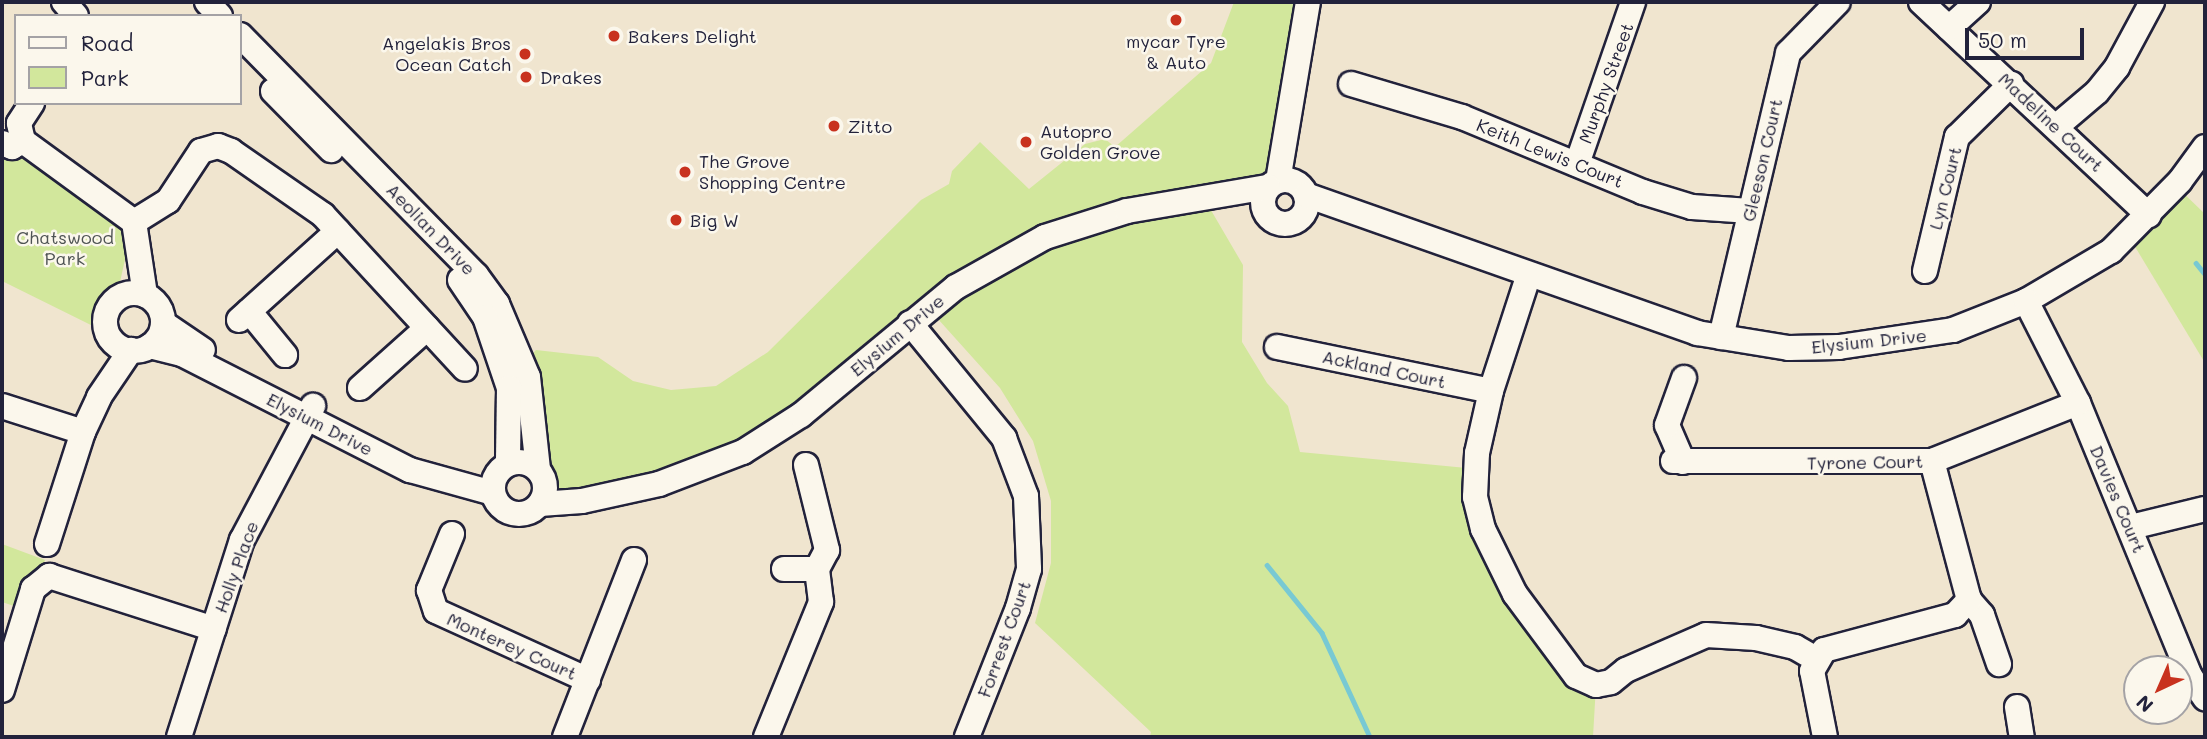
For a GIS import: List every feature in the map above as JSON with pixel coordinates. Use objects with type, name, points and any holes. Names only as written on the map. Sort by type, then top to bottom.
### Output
[{"type":"street","points":[[1286,194],[1291,122],[1308,2]]},
{"type":"street","name":"Murphy Street","points":[[1577,164],[1633,2]]},
{"type":"street","name":"Gleeson Court","points":[[1721,337],[1788,52],[1838,2]]},
{"type":"street","name":"Madeline Court","points":[[1921,2],[2057,126],[2149,215]]},
{"type":"street","points":[[1949,27],[1978,2]]},
{"type":"street","points":[[2057,126],[2096,92],[2117,66],[2152,2]]},
{"type":"street","name":"Aeolian Drive","points":[[242,37],[476,275],[498,304],[528,377],[541,485]]},
{"type":"street","name":"Aeolian Drive","points":[[242,58],[435,253],[474,300],[496,341],[509,388],[499,478]]},
{"type":"street","name":"Keith Lewis Court","points":[[1351,84],[1462,117],[1692,207],[1750,211]]},
{"type":"street","name":"Lyn Court","points":[[1925,271],[1957,137],[2011,84]]},
{"type":"street","points":[[12,132],[135,228]]},
{"type":"street","points":[[135,228],[168,201],[201,151],[218,146],[323,215],[465,369]]},
{"type":"street","name":"Elysium Drive","points":[[132,346],[182,354],[445,470],[499,478],[518,461],[541,485],[602,495],[679,479],[751,447],[801,415],[911,323],[975,274],[1045,237],[1127,211],[1204,199],[1286,194],[1361,215],[1528,277],[1721,337],[1788,348],[1893,342],[1953,330],[2026,301],[2111,251],[2149,215],[2205,147]]},
{"type":"street","points":[[134,295],[135,228]]},
{"type":"street","points":[[285,355],[244,315],[338,231]]},
{"type":"street","points":[[1528,277],[1491,391],[1477,453],[1475,497],[1482,529],[1515,594],[1576,676],[1597,685],[1611,682],[1626,670],[1706,635],[1756,638],[1795,647],[1816,659]]},
{"type":"street","points":[[47,544],[83,432],[99,397],[132,346],[163,323],[157,304],[134,295],[113,302],[105,317],[132,346]]},
{"type":"street","name":"Davies Court","points":[[2026,301],[2078,403],[2190,676],[2205,698]]},
{"type":"street","name":"Elysium Drive","points":[[163,323],[199,348],[310,411]]},
{"type":"street","name":"Forrest Court","points":[[911,323],[1004,438],[1026,496],[1029,569],[1018,608],[967,737]]},
{"type":"street","points":[[360,388],[427,328]]},
{"type":"street","name":"Ackland Court","points":[[1277,346],[1491,391]]},
{"type":"street","name":"Tyrone Court","points":[[1684,378],[1667,425],[1678,461],[1931,461],[2078,403]]},
{"type":"street","points":[[2,406],[83,432]]},
{"type":"street","name":"Holly Place","points":[[179,737],[242,540],[310,411]]},
{"type":"street","points":[[1931,461],[1969,600],[1982,615],[1999,664]]},
{"type":"street","points":[[806,465],[827,550],[817,569]]},
{"type":"street","points":[[499,478],[510,513],[531,512],[541,485]]},
{"type":"street","points":[[2131,527],[2205,509]]},
{"type":"street","name":"Monterey Court","points":[[452,534],[429,590],[436,611],[588,680]]},
{"type":"street","points":[[565,737],[634,560]]},
{"type":"street","points":[[784,569],[817,569]]},
{"type":"street","points":[[765,737],[819,611],[821,576],[817,569]]},
{"type":"street","points":[[2,690],[33,589],[49,576],[214,629]]},
{"type":"street","points":[[1825,737],[1812,671],[1816,659],[1824,650],[1955,615],[1969,600]]},
{"type":"street","points":[[2018,707],[2022,737]]},
{"type":"green space","points":[[1234,2],[1308,2],[1278,181],[1205,200],[1243,265],[1242,342],[1267,383],[1288,406],[1300,452],[1477,469],[1482,529],[1596,685],[1593,737],[1150,737],[1151,732],[1035,623],[1051,563],[1051,501],[1033,441],[1000,388],[929,309],[751,447],[602,495],[546,488],[538,469],[523,363],[536,350],[598,357],[633,381],[671,390],[716,386],[768,352],[921,200],[949,184],[952,171],[980,142],[1029,189],[1085,144],[1105,139],[1115,147],[1211,63]]},
{"type":"green space","name":"Chatswood Park","points":[[22,154],[112,210],[130,237],[118,291],[103,306],[103,331],[2,281],[2,160]]},
{"type":"green space","points":[[2176,186],[2205,214],[2205,363],[2128,235]]},
{"type":"green space","points":[[2,544],[45,560],[26,610],[2,602]]},
{"type":"waterway","points":[[2196,263],[2205,274]]},
{"type":"waterway","points":[[1267,565],[1322,633],[1370,737]]},
{"type":"place","name":"mycar Tyre & Auto","points":[[1176,20]]},
{"type":"place","name":"Bakers Delight","points":[[614,36]]},
{"type":"place","name":"Angelakis Bros Ocean Catch","points":[[525,54]]},
{"type":"place","name":"Drakes","points":[[526,77]]},
{"type":"place","name":"Zitto","points":[[834,126]]},
{"type":"place","name":"Autopro Golden Grove","points":[[1026,142]]},
{"type":"place","name":"The Grove Shopping Centre","points":[[685,172]]},
{"type":"place","name":"Big W","points":[[676,220]]}]
